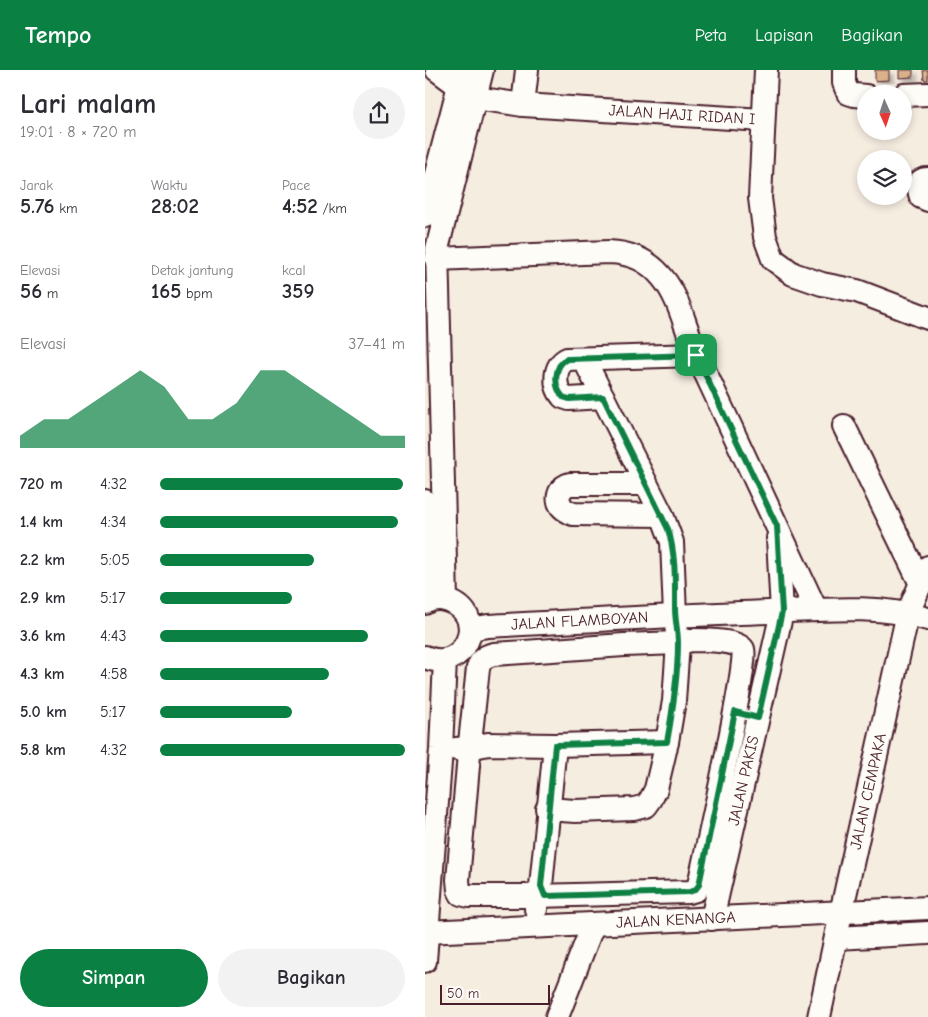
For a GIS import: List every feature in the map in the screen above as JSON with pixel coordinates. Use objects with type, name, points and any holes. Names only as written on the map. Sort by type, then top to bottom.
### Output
[{"type":"street","points":[[437,70],[466,85]]},
{"type":"street","points":[[425,216],[466,85],[482,70]]},
{"type":"street","points":[[523,105],[527,70]]},
{"type":"street","points":[[763,120],[766,70]]},
{"type":"street","points":[[844,70],[844,83],[848,93],[857,96]]},
{"type":"street","points":[[433,601],[436,259],[466,85]]},
{"type":"street","name":"JALAN HAJI RIDAN I","points":[[466,85],[523,105],[763,120],[760,198],[765,237],[773,259],[793,274],[822,284],[857,291],[928,318]]},
{"type":"street","points":[[913,95],[928,94]]},
{"type":"street","points":[[928,179],[923,179],[918,185],[921,197],[928,200]]},
{"type":"street","points":[[436,259],[609,252],[632,255],[648,263],[662,277],[677,300],[696,355],[817,610]]},
{"type":"street","points":[[603,397],[569,399],[563,397],[557,384],[557,366],[567,359],[696,355]]},
{"type":"street","points":[[547,809],[575,812],[634,809],[645,806],[651,799],[655,789],[667,742],[674,701],[678,643],[672,542],[662,515],[584,359]]},
{"type":"street","points":[[844,426],[925,576]]},
{"type":"street","points":[[646,484],[571,484],[561,489],[559,502],[562,508],[573,514],[662,515]]},
{"type":"street","points":[[425,501],[433,601]]},
{"type":"street","name":"JALAN PAKIS","points":[[712,919],[782,612],[777,526]]},
{"type":"street","name":"JALAN CEMPAKA","points":[[819,1017],[841,913],[918,616],[925,576]]},
{"type":"street","points":[[425,961],[441,743],[435,658],[461,652],[468,641],[470,629],[465,614],[454,603],[433,601]]},
{"type":"street","name":"JALAN FLAMBOYAN","points":[[470,629],[488,626],[675,615],[846,609],[918,616]]},
{"type":"street","points":[[692,640],[726,642],[739,645],[744,650],[735,712],[699,885],[695,890],[689,892],[541,893],[469,896],[461,894],[459,890],[476,744],[478,668],[481,660],[488,655],[678,643],[692,640]]},
{"type":"street","points":[[735,712],[758,718]]},
{"type":"street","points":[[441,743],[555,745],[667,742]]},
{"type":"street","points":[[539,928],[547,809],[555,745]]},
{"type":"street","name":"JALAN KENANGA","points":[[427,932],[928,908]]},
{"type":"street","points":[[557,1017],[593,925]]},
{"type":"street","points":[[835,938],[928,933]]},
{"type":"building","points":[[875,70],[889,70],[889,80],[875,81]]},
{"type":"building","points":[[899,70],[913,70],[913,77],[899,78]]},
{"type":"building","points":[[923,70],[928,70],[928,80],[924,80]]},
{"type":"route","points":[[696,355],[777,526],[782,612],[758,718],[735,712],[699,885],[695,890],[689,892],[545,896],[541,886],[547,809],[555,745],[667,742],[674,701],[678,643],[675,615],[674,563],[672,542],[668,529],[603,397],[569,399],[563,397],[557,384],[557,366],[567,359],[696,355]]}]
